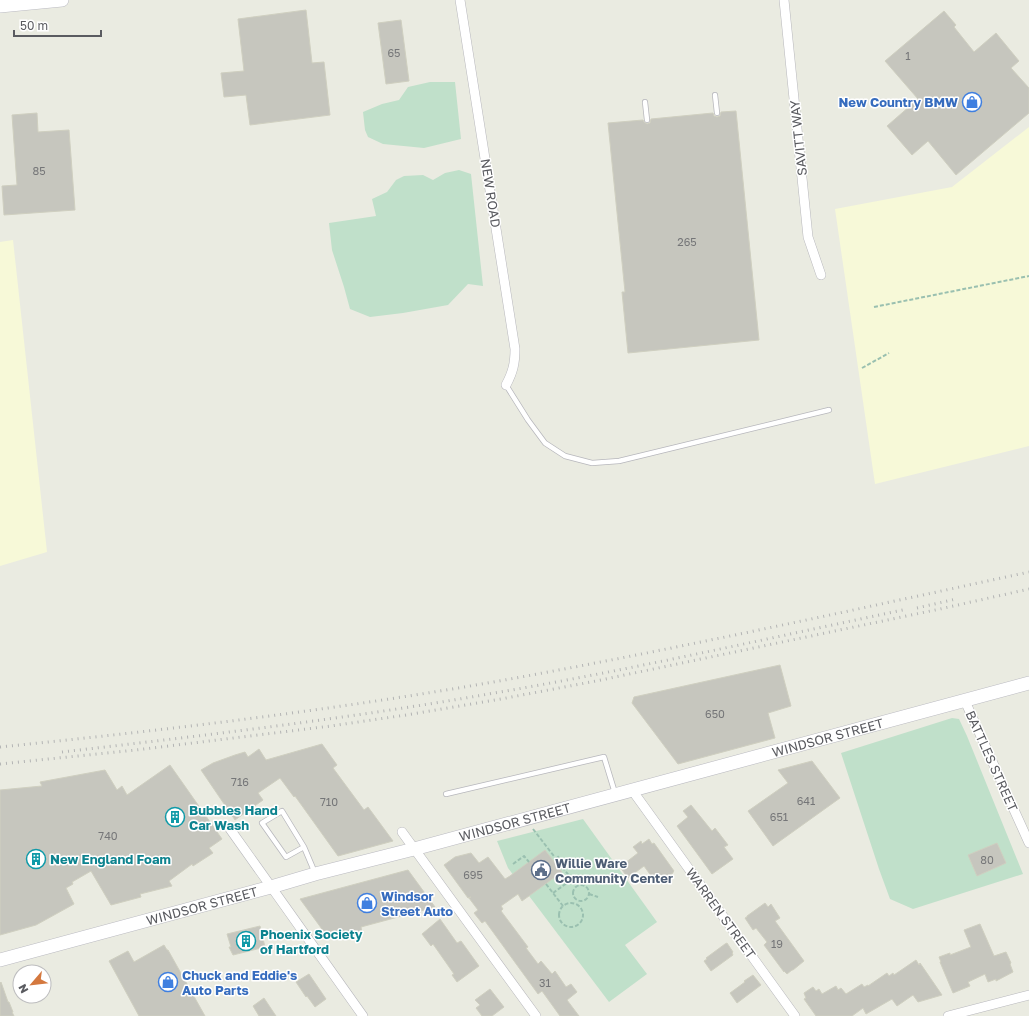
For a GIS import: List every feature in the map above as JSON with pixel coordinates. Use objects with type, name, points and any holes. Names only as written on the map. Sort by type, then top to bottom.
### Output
[{"type":"main road","points":[[0,6],[62,0]]},
{"type":"main road","name":"WINDSOR STREET","points":[[0,960],[1029,683]]},
{"type":"street","name":"NEW ROAD","points":[[460,0],[515,349],[513,371],[506,385]]},
{"type":"street","name":"SAVITT WAY","points":[[784,0],[808,237],[821,275]]},
{"type":"street","name":"BATTLES STREET","points":[[965,701],[1029,843]]},
{"type":"street","name":"WARREN STREET","points":[[632,790],[795,1016]]},
{"type":"street","points":[[230,830],[363,1016]]},
{"type":"street","points":[[402,832],[536,1016]]},
{"type":"street","points":[[948,1016],[1029,996]]},
{"type":"lane","points":[[715,95],[717,112]]},
{"type":"lane","points":[[645,102],[647,120]]},
{"type":"lane","points":[[506,385],[528,420],[545,443],[565,456],[592,463],[619,462],[829,410]]},
{"type":"lane","points":[[446,794],[604,757],[616,795]]},
{"type":"lane","points":[[304,847],[286,857],[262,823],[282,811],[304,847],[315,874]]},
{"type":"path","points":[[874,307],[1029,276]]},
{"type":"path","points":[[862,368],[889,353]]},
{"type":"path","points":[[533,829],[571,880],[577,886],[581,885],[586,887],[589,894]]},
{"type":"path","points":[[513,864],[524,856],[529,862]]},
{"type":"path","points":[[556,859],[560,856]]},
{"type":"path","points":[[553,893],[571,880]]},
{"type":"path","points":[[546,884],[563,906]]},
{"type":"path","points":[[577,886],[574,893],[575,898],[578,900]]},
{"type":"path","points":[[589,894],[598,897]]},
{"type":"path","points":[[578,900],[584,900],[589,894]]},
{"type":"path","points":[[576,904],[578,900]]},
{"type":"path","points":[[568,903],[572,903],[580,906],[583,918],[579,925],[571,928],[560,922],[560,910],[563,906],[568,903]]},
{"type":"shaded area","points":[[430,82],[455,82],[461,139],[424,148],[383,144],[368,137],[365,130],[363,112],[382,104],[399,100],[408,87]]},
{"type":"shaded area","points":[[1029,127],[1029,446],[875,484],[835,209],[952,187]]},
{"type":"shaded area","points":[[459,170],[471,174],[483,286],[468,284],[448,305],[403,313],[370,317],[350,309],[332,250],[329,223],[376,216],[372,199],[387,192],[396,180],[404,176],[423,175],[433,180],[445,173]]},
{"type":"shaded area","points":[[13,240],[47,552],[0,566],[0,242]]},
{"type":"shaded area","points":[[952,718],[959,719],[967,736],[1023,874],[913,909],[890,899],[841,753]]},
{"type":"shaded area","points":[[583,819],[657,922],[625,945],[647,974],[609,1002],[508,868],[497,841]]},
{"type":"building","points":[[306,10],[312,63],[324,62],[330,115],[250,125],[246,95],[224,97],[221,73],[244,71],[238,19]]},
{"type":"building","name":"New Country BMW","points":[[944,11],[956,25],[954,27],[974,52],[996,33],[1019,61],[1011,68],[1029,88],[1029,113],[956,175],[928,141],[912,155],[887,126],[918,99],[885,61]]},
{"type":"building","points":[[401,20],[409,81],[386,84],[378,23]]},
{"type":"building","points":[[736,111],[759,340],[628,353],[622,292],[625,292],[608,123],[643,120],[647,124],[650,123],[651,119],[713,113],[714,116],[717,117],[720,116],[721,112]]},
{"type":"building","points":[[37,113],[38,132],[69,130],[75,210],[4,215],[2,186],[17,185],[12,115]]},
{"type":"building","points":[[780,665],[791,706],[768,713],[775,738],[678,764],[632,703],[634,697]]},
{"type":"building","points":[[322,744],[337,765],[333,768],[364,810],[368,807],[393,841],[338,856],[295,796],[294,797],[280,778],[258,793],[263,800],[235,820],[201,770],[213,763],[245,752],[248,757],[259,749],[266,760]]},
{"type":"building","points":[[812,761],[840,798],[773,846],[748,811],[788,783],[778,770]]},
{"type":"building","points":[[170,765],[222,839],[209,848],[213,853],[193,866],[192,864],[169,881],[172,886],[140,894],[141,897],[111,905],[91,871],[72,882],[73,884],[66,888],[74,904],[36,925],[0,935],[0,790],[42,786],[40,782],[105,770],[117,790],[122,786],[127,795]]},
{"type":"building","points":[[691,805],[712,831],[715,828],[728,845],[724,847],[733,859],[712,874],[677,826],[688,817],[683,811]]},
{"type":"building","points":[[649,839],[652,844],[654,843],[674,871],[657,884],[644,866],[628,878],[620,867],[638,853],[633,847],[641,841],[642,844]]},
{"type":"building","points":[[997,843],[1006,863],[977,876],[968,855]]},
{"type":"building","points":[[545,850],[562,872],[522,901],[518,894],[501,906],[503,909],[501,911],[528,947],[526,948],[538,964],[541,961],[552,974],[555,971],[566,987],[571,984],[577,992],[567,1000],[579,1016],[560,1016],[542,991],[538,994],[485,921],[482,923],[474,913],[478,910],[469,898],[471,897],[468,898],[444,865],[455,857],[471,853],[479,863],[488,857],[505,879]]},
{"type":"building","name":"Windsor Street Auto","points":[[408,870],[435,907],[361,927],[362,933],[341,939],[339,932],[327,936],[300,899]]},
{"type":"building","points":[[765,903],[768,907],[771,904],[780,918],[775,921],[804,961],[787,974],[764,945],[767,942],[756,928],[753,930],[745,918]]},
{"type":"building","points":[[440,919],[457,943],[461,941],[479,966],[457,982],[452,975],[454,974],[433,944],[431,946],[422,934]]},
{"type":"building","points":[[980,924],[994,956],[1006,952],[1013,972],[996,981],[996,979],[988,982],[985,974],[968,982],[970,986],[953,993],[939,957],[950,953],[950,955],[971,947],[964,930]]},
{"type":"building","name":"Phoenix Society of Hartford","points":[[260,926],[265,947],[233,955],[229,947],[231,947],[227,934]]},
{"type":"building","points":[[727,943],[733,952],[733,955],[711,971],[704,961]]},
{"type":"building","points":[[164,945],[205,1016],[139,1016],[109,961],[128,951],[134,962]]},
{"type":"building","points":[[916,960],[919,965],[920,963],[942,995],[918,1002],[913,995],[897,1006],[892,999],[866,1014],[863,1008],[852,1016],[816,1016],[804,999],[806,998],[804,993],[813,987],[816,991],[819,989],[822,994],[836,986],[838,990],[841,988],[846,994],[862,984],[864,987],[868,986],[887,973],[889,976],[893,973],[894,975]]},
{"type":"building","points":[[309,974],[326,999],[315,1007],[296,982]]},
{"type":"building","points":[[753,975],[761,985],[737,1003],[730,993]]},
{"type":"building","points":[[1,982],[8,1002],[14,1016],[0,1016]]},
{"type":"building","points":[[490,989],[504,1007],[492,1016],[482,1016],[476,1008],[480,1005],[475,1000]]},
{"type":"building","points":[[264,998],[276,1016],[259,1016],[253,1006]]},
{"type":"railway","points":[[0,747],[125,734],[313,710],[499,681],[566,669],[831,615],[1029,572]]},
{"type":"railway","points":[[0,764],[136,750],[331,726],[501,699],[596,681],[1029,589]]},
{"type":"railway","points":[[917,608],[956,599]]},
{"type":"railway","points":[[62,752],[281,725],[445,701],[551,683],[702,653],[903,610]]},
{"type":"place","name":"New Country BMW","points":[[972,102]]},
{"type":"place","name":"Bubbles Hand Car Wash","points":[[175,817]]},
{"type":"place","name":"New England Foam","points":[[36,859]]},
{"type":"place","name":"Willie Ware Community Center","points":[[541,870]]},
{"type":"place","name":"Windsor Street Auto","points":[[367,903]]},
{"type":"place","name":"Phoenix Society of Hartford","points":[[246,941]]},
{"type":"place","name":"Chuck and Eddie's Auto Parts","points":[[168,982]]}]
